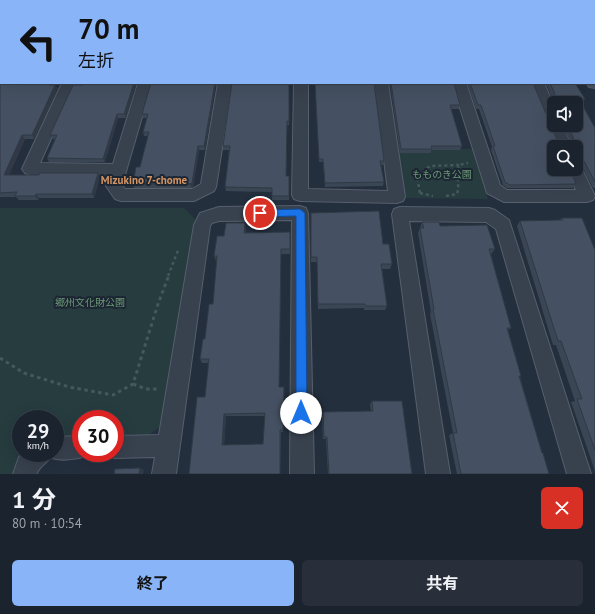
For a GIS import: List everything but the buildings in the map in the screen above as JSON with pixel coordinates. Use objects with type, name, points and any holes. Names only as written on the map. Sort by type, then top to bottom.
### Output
[{"type":"street","points":[[69,84],[30,169],[119,170]]},
{"type":"street","points":[[145,84],[114,186],[121,195],[194,195],[208,188],[224,84]]},
{"type":"street","points":[[302,84],[300,195],[397,197],[381,84]]},
{"type":"street","points":[[460,84],[493,189],[504,196],[587,196],[578,176]]},
{"type":"street","points":[[536,84],[547,107]]},
{"type":"street","points":[[164,474],[202,226],[206,218],[218,214],[300,213],[302,474]]},
{"type":"street","points":[[438,474],[400,214],[489,215],[503,225],[579,474]]},
{"type":"street","points":[[124,447],[168,446]]},
{"type":"street","points":[[25,474],[28,465],[31,462]]},
{"type":"lane","points":[[499,0],[519,0]]},
{"type":"path","points":[[419,199],[420,193],[417,176],[430,166],[485,162]]},
{"type":"path","points":[[441,196],[457,194],[460,186],[457,171],[460,165]]},
{"type":"path","points":[[420,193],[434,196]]},
{"type":"path","points":[[0,358],[10,367],[54,384],[113,395],[133,384],[158,304],[181,242]]},
{"type":"path","points":[[133,384],[146,389],[177,389]]},
{"type":"green space","name":"もものき公園","points":[[397,149],[473,149],[488,199],[405,198]]},
{"type":"green space","name":"郷州文化財公園","points":[[0,208],[184,208],[195,219],[161,426],[150,434],[124,435],[124,410],[72,410],[72,436],[64,437],[64,410],[12,410],[12,462],[17,462],[13,474],[0,474]]},
{"type":"district","name":"Mizukino 7-chome","points":[[144,180]]},
{"type":"route","points":[[260,213],[300,213],[301,413]]}]
